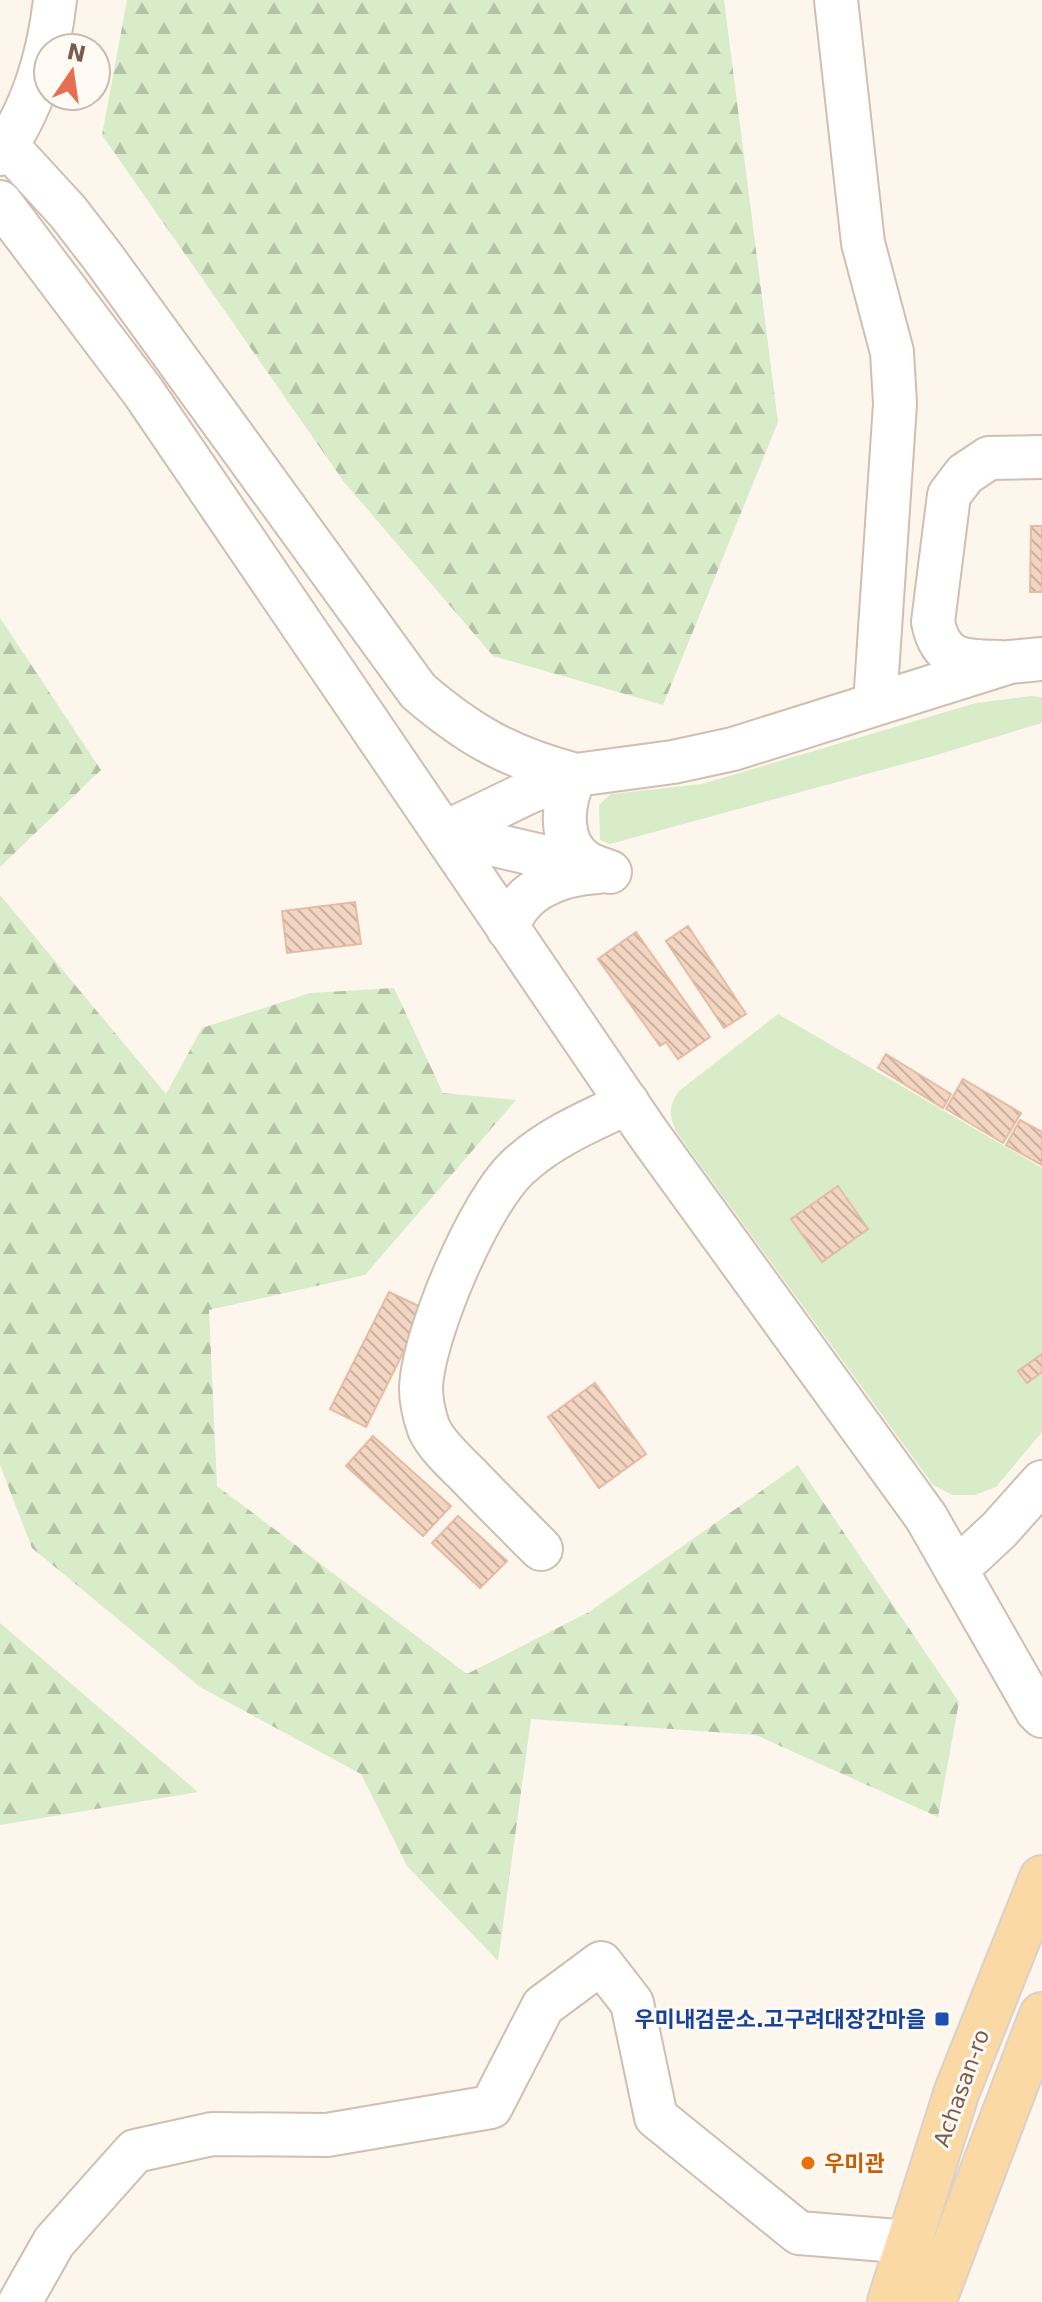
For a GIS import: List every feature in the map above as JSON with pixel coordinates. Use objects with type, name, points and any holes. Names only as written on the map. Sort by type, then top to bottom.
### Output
[{"type":"main road","name":"Achasan-ro","points":[[890,2302],[957,2091],[1042,1878]]},
{"type":"main road","points":[[933,2302],[1042,2015]]},
{"type":"street","points":[[55,0],[51,33],[35,88],[21,122],[2,146],[68,212],[102,256],[418,691],[447,717],[487,742],[533,763],[576,775]]},
{"type":"street","points":[[836,0],[863,243],[892,352],[894,375],[887,701]]},
{"type":"street","points":[[0,202],[144,393],[628,1103],[926,1517],[1042,1716]]},
{"type":"street","points":[[1026,661],[963,661],[947,652],[936,639],[933,622],[949,495],[965,474],[989,458],[1042,457]]},
{"type":"street","points":[[887,701],[927,662],[936,639]]},
{"type":"street","points":[[444,833],[529,792],[576,775],[673,762],[733,749],[1026,661]]},
{"type":"street","points":[[576,775],[569,787],[565,827],[573,847],[585,862],[610,872]]},
{"type":"street","points":[[444,833],[610,872]]},
{"type":"street","points":[[508,929],[512,914],[526,898],[548,883],[568,875],[610,872]]},
{"type":"street","points":[[541,1549],[451,1458],[431,1433],[423,1411],[423,1367],[443,1301],[471,1238],[514,1170],[558,1138],[628,1103]]},
{"type":"street","points":[[956,1570],[999,1530],[1042,1482]]},
{"type":"street","points":[[20,2302],[54,2242],[135,2151],[212,2134],[327,2135],[491,2107],[543,2006],[601,1963],[632,2003],[656,2117],[799,2233],[910,2242]]},
{"type":"green space","points":[[127,0],[724,0],[778,422],[663,705],[493,656],[344,482],[102,135],[106,112],[112,112],[112,81]]},
{"type":"green space","points":[[0,618],[101,770],[0,867]]},
{"type":"green space","points":[[1042,697],[1042,723],[610,844],[600,840],[599,805],[611,794],[702,784],[976,703]]},
{"type":"green space","points":[[0,895],[166,1094],[202,1028],[310,993],[394,988],[443,1093],[516,1100],[365,1275],[209,1310],[217,1486],[467,1674],[589,1612],[798,1465],[959,1702],[938,1817],[756,1735],[531,1719],[498,1961],[407,1866],[361,1774],[200,1687],[32,1548],[0,1465]]},
{"type":"green space","points":[[778,1014],[1042,1168],[1042,1432],[996,1487],[975,1495],[952,1495],[933,1485],[677,1133],[671,1112],[679,1091]]},
{"type":"green space","points":[[0,1623],[198,1792],[0,1825]]},
{"type":"building","points":[[1031,526],[1042,526],[1042,592],[1030,592]]},
{"type":"building","points":[[355,902],[361,944],[287,953],[282,911]]},
{"type":"building","points":[[688,926],[746,1014],[724,1028],[666,941]]},
{"type":"building","points":[[636,932],[710,1037],[678,1059],[666,1042],[660,1046],[598,959]]},
{"type":"building","points":[[886,1054],[951,1094],[943,1108],[878,1068]]},
{"type":"building","points":[[963,1079],[1021,1113],[1003,1143],[946,1109]]},
{"type":"building","points":[[1020,1120],[1042,1132],[1042,1165],[1006,1145]]},
{"type":"building","points":[[838,1186],[868,1229],[822,1262],[791,1219]]},
{"type":"building","points":[[389,1292],[425,1309],[366,1427],[330,1409]]},
{"type":"building","points":[[1042,1354],[1042,1372],[1027,1383],[1018,1371]]},
{"type":"building","points":[[595,1383],[646,1454],[599,1488],[548,1417]]},
{"type":"building","points":[[373,1436],[451,1506],[423,1536],[346,1466]]},
{"type":"building","points":[[458,1516],[507,1561],[480,1588],[432,1543]]},
{"type":"place","name":"우미내검문소.고구려대장간마을","points":[[942,2019]]},
{"type":"place","name":"우미관","points":[[808,2163]]}]
